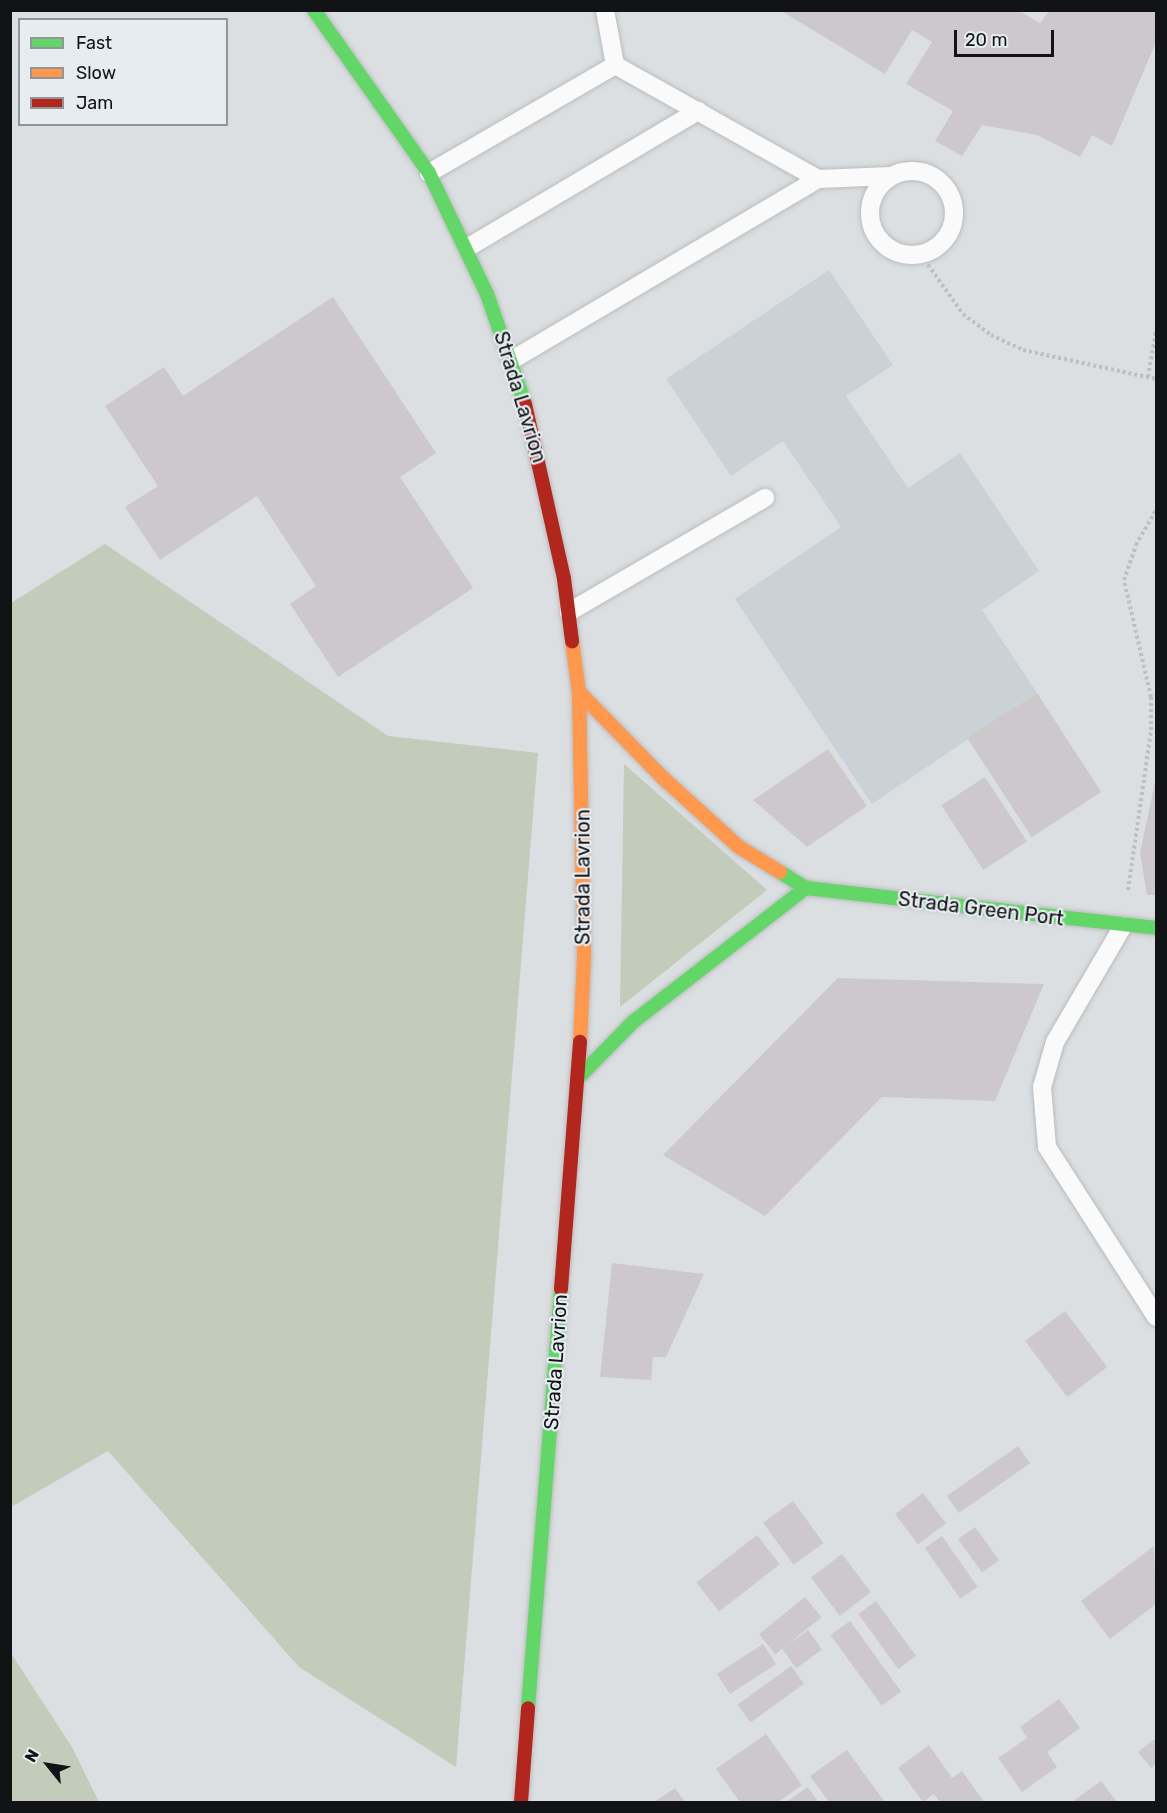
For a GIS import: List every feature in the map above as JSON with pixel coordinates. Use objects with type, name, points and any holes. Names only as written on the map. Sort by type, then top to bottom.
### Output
[{"type":"main road","name":"Strada Lavrion","points":[[314,10],[379,97],[429,173],[467,248],[512,360],[532,426],[569,612],[579,692],[584,958],[578,1078],[521,1803]]},
{"type":"main road","name":"Strada Green Port","points":[[579,692],[662,777],[739,847],[806,888],[1156,928]]},
{"type":"main road","points":[[578,1078],[633,1022],[806,888]]},
{"type":"lane","points":[[605,10],[615,65]]},
{"type":"lane","points":[[429,173],[615,65]]},
{"type":"lane","points":[[615,65],[818,179]]},
{"type":"lane","points":[[467,248],[698,111]]},
{"type":"lane","points":[[512,360],[818,179],[891,176],[920,171],[944,186],[952,198],[955,212],[945,240],[921,255],[907,256],[884,245],[870,222],[873,196],[891,176]]},
{"type":"lane","points":[[569,612],[765,498]]},
{"type":"lane","points":[[1123,926],[1055,1042],[1042,1086],[1046,1137],[1047,1148],[1156,1317]]},
{"type":"path","points":[[921,255],[963,314],[991,335],[1023,350],[1156,379]]},
{"type":"path","points":[[1148,377],[1156,330]]},
{"type":"path","points":[[1123,926],[1151,730],[1151,698],[1124,580],[1136,545],[1156,510]]},
{"type":"shaded area","points":[[829,270],[893,365],[846,396],[908,488],[960,453],[1039,571],[982,610],[1037,693],[872,804],[735,599],[841,527],[783,441],[731,476],[666,379]]},
{"type":"green space","points":[[105,544],[388,736],[538,753],[456,1767],[299,1667],[108,1451],[11,1507],[11,603]]},
{"type":"green space","points":[[624,764],[767,890],[620,1007]]},
{"type":"green space","points":[[10,1652],[72,1747],[99,1802],[11,1802]]},
{"type":"building","points":[[780,10],[1018,10],[1040,23],[1050,10],[1156,10],[1156,42],[1112,146],[1092,135],[1080,157],[1037,135],[982,125],[962,156],[935,141],[953,111],[906,84],[932,42],[912,30],[885,74]]},
{"type":"building","points":[[333,297],[436,453],[400,477],[473,588],[338,677],[290,604],[316,586],[257,496],[160,560],[125,507],[158,486],[105,406],[164,367],[183,396]]},
{"type":"building","points":[[1037,693],[1101,792],[1032,837],[967,738]]},
{"type":"building","points":[[828,749],[867,806],[807,847],[753,800]]},
{"type":"building","points":[[985,777],[1027,842],[983,870],[941,805]]},
{"type":"building","points":[[1156,777],[1156,895],[1147,895],[1140,853]]},
{"type":"building","points":[[838,978],[1044,984],[995,1101],[882,1097],[765,1216],[663,1155]]},
{"type":"building","points":[[612,1263],[704,1274],[666,1357],[653,1357],[651,1380],[600,1377]]},
{"type":"building","points":[[1065,1311],[1107,1367],[1067,1397],[1025,1341]]},
{"type":"building","points":[[1018,1446],[1030,1463],[959,1513],[947,1496]]},
{"type":"building","points":[[923,1493],[946,1523],[918,1544],[895,1514]]},
{"type":"building","points":[[793,1501],[824,1543],[794,1565],[763,1523]]},
{"type":"building","points":[[975,1527],[999,1560],[982,1573],[958,1539]]},
{"type":"building","points":[[757,1535],[780,1564],[719,1612],[696,1582]]},
{"type":"building","points":[[942,1536],[978,1587],[960,1599],[925,1548]]},
{"type":"building","points":[[1154,1546],[1156,1604],[1110,1639],[1081,1601]]},
{"type":"building","points":[[842,1554],[871,1592],[840,1616],[811,1577]]},
{"type":"building","points":[[805,1597],[821,1617],[776,1654],[759,1634]]},
{"type":"building","points":[[876,1601],[916,1656],[898,1669],[858,1614]]},
{"type":"building","points":[[850,1621],[901,1691],[882,1705],[831,1635]]},
{"type":"building","points":[[808,1630],[822,1649],[796,1668],[782,1649]]},
{"type":"building","points":[[763,1644],[776,1664],[730,1694],[717,1674]]},
{"type":"building","points":[[791,1666],[804,1684],[751,1723],[738,1705]]},
{"type":"building","points":[[1059,1699],[1080,1728],[1047,1752],[1057,1767],[1022,1792],[998,1758],[1027,1738],[1020,1727]]},
{"type":"building","points":[[766,1734],[802,1785],[778,1802],[740,1802],[716,1769]]},
{"type":"building","points":[[1156,1738],[1156,1764],[1151,1768],[1138,1752]]},
{"type":"building","points":[[929,1745],[952,1778],[962,1771],[984,1802],[940,1802],[934,1794],[923,1802],[898,1768]]},
{"type":"building","points":[[847,1750],[884,1801],[829,1802],[810,1776]]},
{"type":"building","points":[[1101,1781],[1117,1802],[1072,1802]]},
{"type":"building","points":[[808,1787],[818,1802],[786,1802]]},
{"type":"building","points":[[675,1788],[685,1802],[654,1802]]},
{"type":"traffic: fast","points":[[314,10],[429,173],[487,294],[525,404]]},
{"type":"traffic: fast","points":[[780,872],[806,888],[1156,928]]},
{"type":"traffic: fast","points":[[578,1078],[633,1022],[806,888]]},
{"type":"traffic: fast","points":[[528,1708],[561,1289]]},
{"type":"traffic: slow","points":[[572,641],[579,692],[584,958],[580,1042]]},
{"type":"traffic: slow","points":[[579,692],[662,777],[739,847],[780,872]]},
{"type":"traffic: jam","points":[[525,404],[564,579],[572,641]]},
{"type":"traffic: jam","points":[[561,1289],[580,1042]]},
{"type":"traffic: jam","points":[[521,1802],[528,1708]]}]
